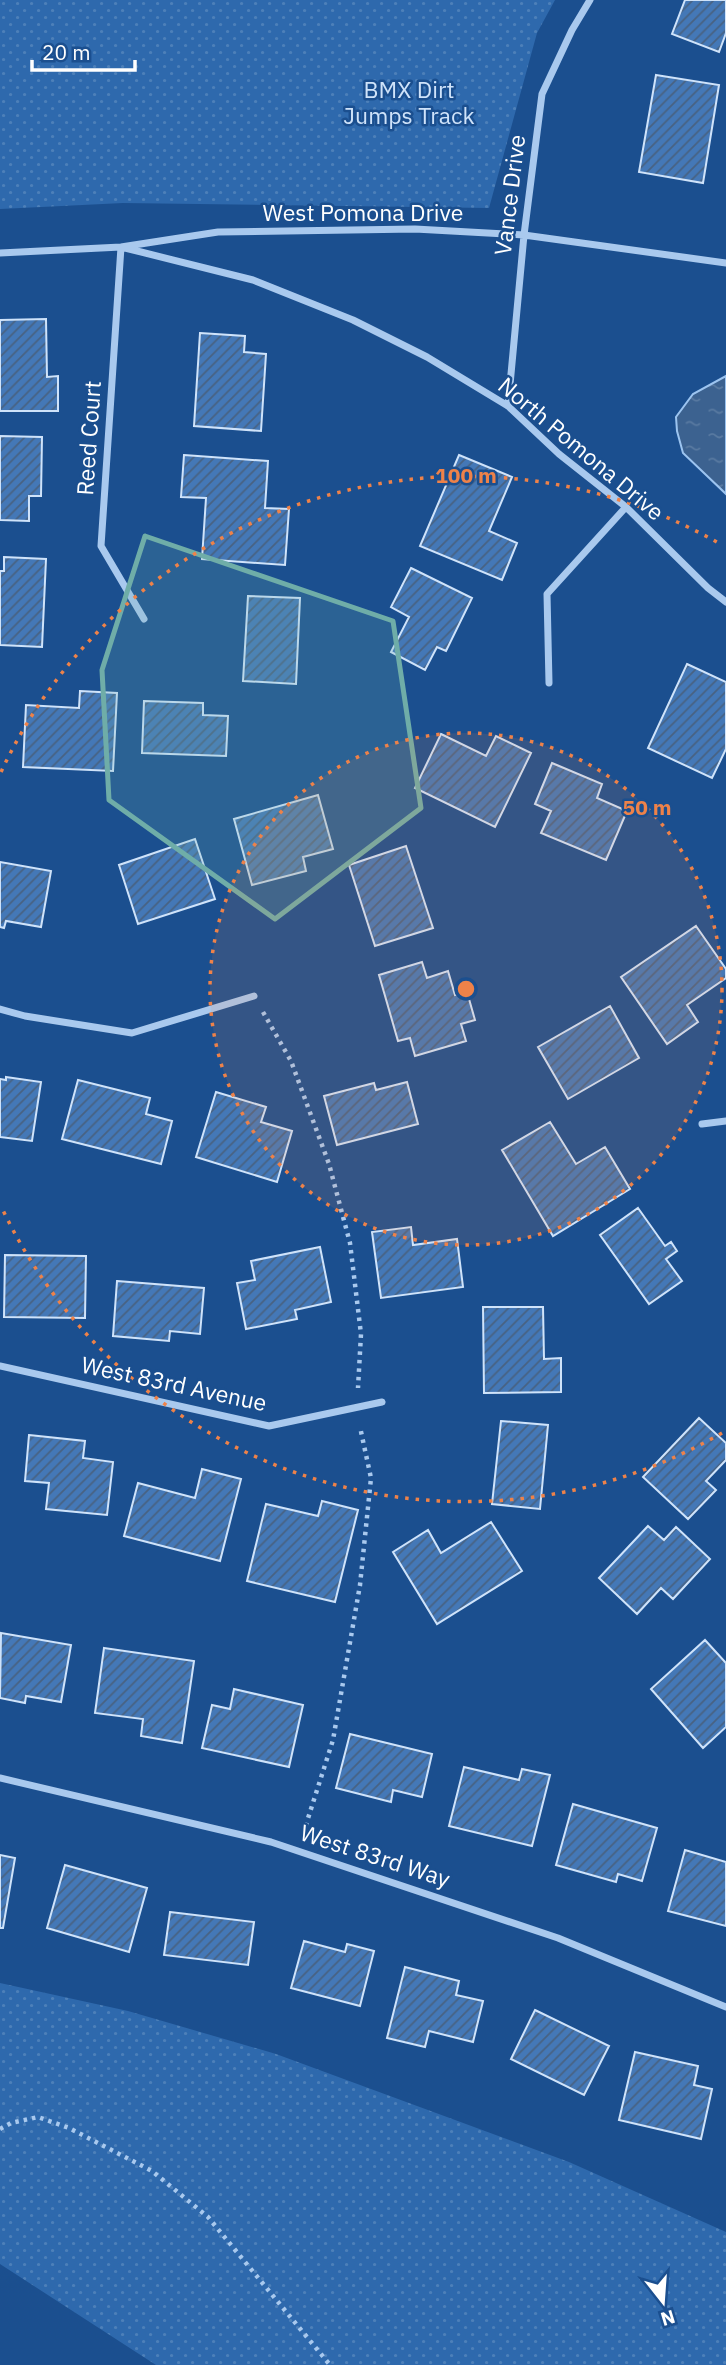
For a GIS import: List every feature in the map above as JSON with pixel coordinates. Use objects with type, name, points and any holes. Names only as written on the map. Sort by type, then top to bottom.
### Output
[{"type":"street","name":"Vance Drive","points":[[508,406],[524,235],[542,94],[572,30],[590,0]]},
{"type":"street","name":"West Pomona Drive","points":[[0,253],[121,247],[218,232],[415,229],[524,235],[726,263]]},
{"type":"street","name":"North Pomona Drive","points":[[121,247],[253,281],[353,320],[427,357],[508,406],[559,454],[626,507],[708,588],[726,602]]},
{"type":"street","name":"Reed Court","points":[[121,247],[101,546],[144,619]]},
{"type":"street","points":[[549,683],[547,594],[626,507]]},
{"type":"street","points":[[0,1009],[25,1016],[132,1033],[254,996]]},
{"type":"street","points":[[702,1124],[726,1121]]},
{"type":"street","name":"West 83rd Avenue","points":[[0,1366],[269,1426],[382,1402]]},
{"type":"street","name":"West 83rd Way","points":[[0,1778],[271,1842],[558,1938],[726,2007]]},
{"type":"path","points":[[0,2129],[11,2123],[38,2117],[69,2128],[152,2171],[208,2217],[330,2365]]},
{"type":"highlighted area","points":[[145,536],[393,621],[421,808],[275,919],[109,800],[102,670]]},
{"type":"green space","name":"BMX Dirt Jumps Track","points":[[0,0],[555,0],[537,33],[489,208],[123,203],[0,209]]},
{"type":"green space","points":[[0,1983],[128,2011],[276,2054],[569,2162],[726,2232],[726,2365],[156,2365],[0,2264]]},
{"type":"water","points":[[726,376],[726,494],[683,453],[676,417],[693,394]]},
{"type":"building","points":[[685,0],[726,0],[726,33],[719,52],[672,34]]},
{"type":"building","points":[[656,75],[719,85],[703,183],[639,172]]},
{"type":"building","points":[[46,319],[47,377],[58,376],[58,411],[0,411],[0,320]]},
{"type":"building","points":[[200,333],[245,336],[244,352],[266,354],[261,431],[194,426]]},
{"type":"building","points":[[0,436],[42,437],[41,496],[29,496],[29,521],[0,520]]},
{"type":"building","points":[[184,455],[268,461],[265,508],[289,509],[285,565],[202,559],[206,498],[181,497]]},
{"type":"building","points":[[459,455],[512,477],[489,531],[517,543],[502,580],[420,546]]},
{"type":"building","points":[[4,557],[46,559],[42,647],[0,645],[0,571],[4,571]]},
{"type":"building","points":[[411,568],[472,598],[446,651],[437,647],[425,670],[391,652],[409,617],[391,607]]},
{"type":"building","points":[[248,596],[300,598],[296,684],[243,681]]},
{"type":"building","points":[[687,664],[726,682],[726,749],[712,778],[648,748]]},
{"type":"building","points":[[80,691],[117,693],[113,771],[23,767],[26,705],[79,708]]},
{"type":"building","points":[[144,701],[203,703],[203,715],[228,716],[226,756],[142,753]]},
{"type":"building","points":[[441,734],[486,756],[496,736],[531,753],[495,827],[415,788]]},
{"type":"building","points":[[552,763],[602,784],[597,798],[627,811],[606,860],[541,833],[551,811],[535,804]]},
{"type":"building","points":[[318,795],[333,849],[303,857],[306,871],[252,885],[234,819]]},
{"type":"building","points":[[195,839],[215,899],[138,924],[119,865]]},
{"type":"building","points":[[406,846],[433,928],[375,946],[349,865]]},
{"type":"building","points":[[0,862],[51,871],[41,927],[6,921],[4,928],[0,927]]},
{"type":"building","points":[[696,926],[726,969],[726,978],[687,1005],[698,1022],[667,1044],[621,977]]},
{"type":"building","points":[[422,962],[427,978],[448,971],[455,995],[467,992],[475,1020],[461,1024],[466,1041],[415,1056],[410,1038],[398,1041],[379,975]]},
{"type":"building","points":[[610,1006],[639,1058],[568,1099],[538,1047]]},
{"type":"building","points":[[6,1077],[41,1082],[32,1141],[0,1137],[0,1079],[6,1080]]},
{"type":"building","points":[[78,1080],[150,1098],[146,1114],[172,1121],[161,1164],[62,1139]]},
{"type":"building","points":[[407,1082],[418,1124],[337,1145],[324,1096],[374,1083],[376,1090]]},
{"type":"building","points":[[216,1092],[266,1107],[261,1122],[292,1131],[277,1182],[196,1157]]},
{"type":"building","points":[[550,1122],[576,1164],[605,1147],[630,1189],[553,1236],[502,1150]]},
{"type":"building","points":[[638,1208],[665,1246],[671,1242],[677,1251],[666,1259],[682,1281],[649,1304],[600,1235]]},
{"type":"building","points":[[411,1227],[413,1245],[457,1239],[463,1287],[381,1298],[372,1232]]},
{"type":"building","points":[[320,1247],[331,1302],[295,1310],[297,1319],[246,1329],[237,1283],[255,1280],[251,1261]]},
{"type":"building","points":[[5,1255],[86,1256],[85,1318],[4,1317]]},
{"type":"building","points":[[117,1281],[204,1288],[200,1334],[170,1331],[169,1341],[113,1336]]},
{"type":"building","points":[[483,1307],[543,1307],[544,1359],[561,1358],[561,1392],[484,1393]]},
{"type":"building","points":[[699,1418],[726,1443],[726,1460],[706,1481],[716,1490],[688,1519],[643,1477]]},
{"type":"building","points":[[501,1421],[548,1425],[540,1509],[492,1504]]},
{"type":"building","points":[[29,1435],[85,1441],[83,1458],[113,1462],[107,1515],[46,1509],[49,1483],[25,1481]]},
{"type":"building","points":[[202,1469],[241,1479],[220,1561],[124,1536],[138,1483],[195,1498]]},
{"type":"building","points":[[322,1501],[358,1510],[335,1602],[247,1581],[266,1504],[318,1516]]},
{"type":"building","points":[[491,1522],[522,1571],[437,1624],[393,1552],[428,1530],[441,1553]]},
{"type":"building","points":[[648,1526],[664,1540],[676,1527],[710,1559],[673,1599],[661,1588],[637,1614],[599,1578]]},
{"type":"building","points":[[1,1633],[71,1645],[61,1702],[26,1696],[25,1703],[0,1698]]},
{"type":"building","points":[[705,1640],[726,1663],[726,1727],[703,1748],[651,1689]]},
{"type":"building","points":[[104,1648],[194,1661],[182,1743],[141,1736],[143,1719],[95,1713]]},
{"type":"building","points":[[234,1689],[303,1705],[289,1767],[202,1748],[212,1705],[230,1709]]},
{"type":"building","points":[[350,1734],[432,1754],[422,1797],[393,1790],[391,1802],[336,1788]]},
{"type":"building","points":[[464,1767],[519,1780],[522,1769],[550,1775],[532,1846],[449,1826]]},
{"type":"building","points":[[573,1804],[657,1828],[642,1881],[618,1874],[616,1882],[556,1865]]},
{"type":"building","points":[[685,1850],[726,1862],[726,1926],[668,1911]]},
{"type":"building","points":[[0,1855],[15,1858],[3,1928],[0,1928]]},
{"type":"building","points":[[65,1865],[147,1888],[129,1952],[47,1928]]},
{"type":"building","points":[[170,1912],[254,1922],[248,1965],[164,1955]]},
{"type":"building","points":[[304,1941],[345,1952],[347,1944],[374,1951],[360,2006],[291,1988]]},
{"type":"building","points":[[405,1967],[459,1981],[456,1995],[483,2001],[473,2042],[429,2031],[425,2047],[387,2038]]},
{"type":"building","points":[[535,2010],[609,2046],[584,2095],[511,2059]]},
{"type":"building","points":[[635,2052],[698,2066],[694,2085],[712,2089],[701,2139],[619,2120]]}]
